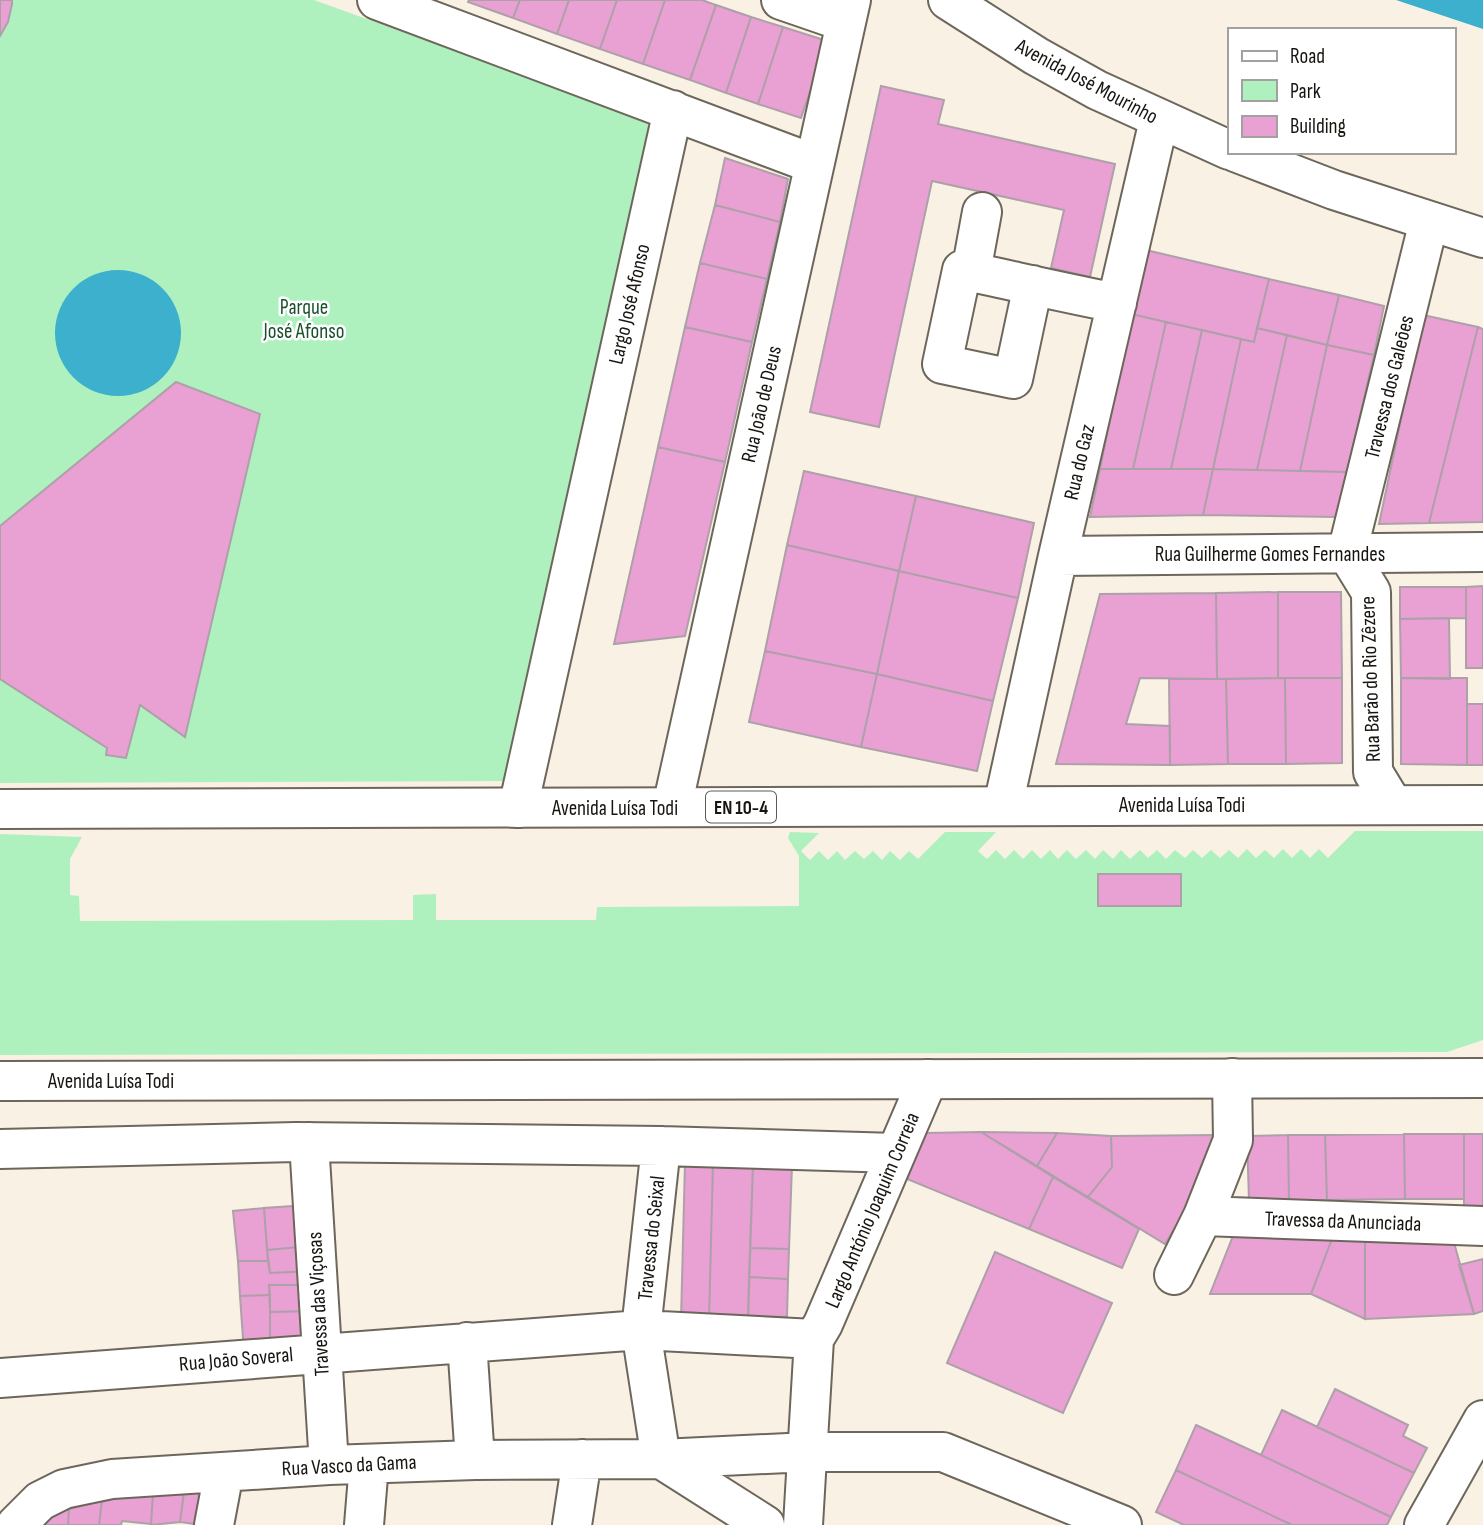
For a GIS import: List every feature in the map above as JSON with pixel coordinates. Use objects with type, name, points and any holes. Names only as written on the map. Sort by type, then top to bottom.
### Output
[{"type":"street","points":[[376,0],[814,164]]},
{"type":"street","points":[[781,0],[848,11]]},
{"type":"street","name":"Avenida José Mourinho","points":[[950,1],[1036,56],[1159,120],[1228,150]]},
{"type":"street","name":"Rua João de Deus","points":[[671,807],[848,11]]},
{"type":"street","name":"Largo José Afonso","points":[[519,808],[673,110]]},
{"type":"street","name":"Rua do Gaz","points":[[1003,806],[1159,120]]},
{"type":"street","points":[[1240,154],[1334,190],[1483,237]]},
{"type":"street","points":[[971,272],[982,212]]},
{"type":"street","name":"Travessa dos Galeões","points":[[1347,553],[1429,221]]},
{"type":"street","points":[[1033,285],[1013,379],[942,364],[962,270],[1033,285],[1116,303]]},
{"type":"street","name":"Rua Guilherme Gomes Fernandes","points":[[1058,556],[1483,552]]},
{"type":"street","name":"Rua Barão do Rio Zêzere","points":[[1347,553],[1371,592],[1373,772],[1393,805]]},
{"type":"street","name":"Avenida Luísa Todi","points":[[0,809],[1483,805]]},
{"type":"street","name":"Avenida Luísa Todi","points":[[0,1081],[1483,1078]]},
{"type":"street","name":"Largo António Joaquim Correia","points":[[803,1525],[814,1339],[823,1324],[928,1079]]},
{"type":"street","points":[[1174,1275],[1203,1216],[1233,1140],[1232,1079]]},
{"type":"street","points":[[0,1149],[309,1142],[661,1146],[896,1153]]},
{"type":"street","name":"Travessa das Viçosas","points":[[309,1142],[329,1465]]},
{"type":"street","name":"Travessa do Seixal","points":[[641,1330],[661,1146]]},
{"type":"street","name":"Travessa da Anunciada","points":[[1203,1216],[1483,1226]]},
{"type":"street","points":[[765,1525],[661,1459],[641,1330],[814,1339]]},
{"type":"street","name":"Rua João Soveral","points":[[0,1378],[641,1330]]},
{"type":"street","points":[[467,1342],[475,1460]]},
{"type":"street","points":[[1424,1525],[1483,1420]]},
{"type":"street","points":[[661,1459],[808,1452],[943,1452],[1122,1525]]},
{"type":"street","points":[[572,1525],[582,1459]]},
{"type":"street","name":"Rua Vasco da Gama","points":[[28,1513],[64,1489],[112,1479],[329,1465],[475,1460],[661,1459]]},
{"type":"street","points":[[365,1525],[369,1464]]},
{"type":"street","points":[[214,1525],[224,1472]]},
{"type":"green space","name":"Parque José Afonso","points":[[0,0],[314,0],[660,125],[510,781],[0,783]]},
{"type":"green space","points":[[1355,831],[1483,831],[1483,1040],[1447,1052],[0,1055],[0,834],[82,837],[70,859],[70,895],[79,896],[80,921],[413,920],[413,895],[436,894],[436,920],[596,920],[597,907],[799,906],[799,856],[788,838],[790,832],[819,833],[801,851],[810,860],[819,851],[828,860],[837,851],[845,860],[855,851],[864,859],[873,851],[882,860],[890,851],[900,860],[909,851],[918,859],[945,832],[996,832],[978,851],[987,859],[996,850],[1005,859],[1014,850],[1023,859],[1032,850],[1041,859],[1050,850],[1058,859],[1067,850],[1076,859],[1086,850],[1095,859],[1103,850],[1113,859],[1121,850],[1130,859],[1140,850],[1148,858],[1157,850],[1166,859],[1175,850],[1185,858],[1193,850],[1202,858],[1211,850],[1220,858],[1229,850],[1238,858],[1247,849],[1256,858],[1265,850],[1274,858],[1283,849],[1292,858],[1301,849],[1310,858],[1319,849],[1328,858]]},
{"type":"water","points":[[1396,0],[1483,0],[1483,29]]},
{"type":"water","points":[[118,270],[142,275],[163,288],[176,309],[181,333],[176,357],[163,378],[142,391],[118,396],[94,391],[73,378],[60,357],[55,333],[60,309],[73,288],[94,275]]},
{"type":"building","points":[[0,0],[12,0],[12,4],[8,22],[0,36]]},
{"type":"building","points":[[520,0],[513,18],[468,2]]},
{"type":"building","points":[[520,0],[569,0],[557,34],[513,18]]},
{"type":"building","points":[[569,0],[617,0],[600,49],[557,34]]},
{"type":"building","points":[[617,0],[665,0],[643,64],[600,49]]},
{"type":"building","points":[[665,0],[702,0],[716,5],[690,80],[643,64]]},
{"type":"building","points":[[716,5],[751,17],[726,93],[690,80]]},
{"type":"building","points":[[751,17],[783,27],[758,104],[726,93]]},
{"type":"building","points":[[783,27],[827,41],[801,118],[758,104]]},
{"type":"building","points":[[881,86],[944,100],[938,124],[1115,164],[1090,277],[1051,268],[1064,210],[932,181],[879,427],[810,412]]},
{"type":"building","points":[[725,158],[788,179],[780,222],[715,205]]},
{"type":"building","points":[[715,205],[780,222],[767,279],[700,263]]},
{"type":"building","points":[[1146,250],[1269,279],[1254,342],[1131,314]]},
{"type":"building","points":[[700,263],[767,279],[752,342],[685,327]]},
{"type":"building","points":[[1269,279],[1339,295],[1327,345],[1257,328]]},
{"type":"building","points":[[1339,295],[1384,306],[1374,355],[1327,345]]},
{"type":"building","points":[[1131,314],[1166,322],[1133,469],[1100,469]]},
{"type":"building","points":[[1423,315],[1478,327],[1429,523],[1379,524]]},
{"type":"building","points":[[1166,322],[1202,330],[1171,469],[1133,469]]},
{"type":"building","points":[[685,327],[752,342],[725,462],[658,447]]},
{"type":"building","points":[[1478,327],[1483,329],[1483,522],[1429,523]]},
{"type":"building","points":[[1257,328],[1287,335],[1257,470],[1213,469],[1241,339],[1254,342]]},
{"type":"building","points":[[1202,330],[1241,339],[1213,469],[1171,469]]},
{"type":"building","points":[[1287,335],[1327,345],[1300,471],[1257,470]]},
{"type":"building","points":[[1327,345],[1374,355],[1347,472],[1300,471]]},
{"type":"building","points":[[176,382],[260,414],[185,737],[140,705],[126,758],[106,755],[107,748],[0,679],[0,526]]},
{"type":"building","points":[[658,447],[725,462],[685,636],[614,644]]},
{"type":"building","points":[[1100,469],[1213,469],[1203,515],[1090,517]]},
{"type":"building","points":[[1213,469],[1347,472],[1336,517],[1203,515]]},
{"type":"building","points":[[804,471],[916,496],[899,571],[787,545]]},
{"type":"building","points":[[916,496],[1034,523],[1018,598],[899,571]]},
{"type":"building","points":[[787,545],[899,571],[877,674],[765,651]]},
{"type":"building","points":[[899,571],[1018,598],[993,701],[877,674]]},
{"type":"building","points":[[1483,586],[1483,668],[1466,668],[1466,587]]},
{"type":"building","points":[[1400,587],[1466,587],[1466,618],[1400,619]]},
{"type":"building","points":[[1278,592],[1278,678],[1217,679],[1216,593]]},
{"type":"building","points":[[1278,592],[1341,592],[1342,678],[1278,678]]},
{"type":"building","points":[[1216,593],[1217,679],[1140,678],[1126,724],[1170,726],[1170,765],[1056,764],[1100,594]]},
{"type":"building","points":[[1449,618],[1450,679],[1401,678],[1400,619]]},
{"type":"building","points":[[765,651],[877,674],[861,747],[749,722]]},
{"type":"building","points":[[877,674],[993,701],[977,771],[861,747]]},
{"type":"building","points":[[1285,678],[1286,764],[1228,764],[1226,679]]},
{"type":"building","points":[[1285,678],[1342,678],[1342,763],[1286,764]]},
{"type":"building","points":[[1401,678],[1467,678],[1467,765],[1401,764]]},
{"type":"building","points":[[1169,679],[1226,679],[1228,764],[1170,765]]},
{"type":"building","points":[[1467,704],[1483,704],[1483,765],[1467,765]]},
{"type":"building","points":[[1098,874],[1181,874],[1181,906],[1098,906]]},
{"type":"building","points":[[981,1132],[1057,1133],[1037,1166]]},
{"type":"building","points":[[981,1132],[1053,1177],[1029,1229],[907,1179],[925,1133]]},
{"type":"building","points":[[1057,1133],[1111,1136],[1112,1167],[1088,1197],[1037,1166]]},
{"type":"building","points":[[1404,1134],[1464,1134],[1464,1199],[1405,1199]]},
{"type":"building","points":[[1404,1134],[1405,1199],[1327,1200],[1325,1135]]},
{"type":"building","points":[[1464,1134],[1483,1134],[1483,1208],[1464,1208]]},
{"type":"building","points":[[1215,1135],[1183,1214],[1165,1244],[1088,1197],[1112,1167],[1111,1136]]},
{"type":"building","points":[[1288,1135],[1325,1135],[1327,1200],[1289,1201]]},
{"type":"building","points":[[1288,1135],[1289,1201],[1249,1201],[1247,1136]]},
{"type":"building","points":[[685,1162],[713,1163],[709,1321],[681,1320]]},
{"type":"building","points":[[713,1163],[753,1164],[748,1322],[709,1321]]},
{"type":"building","points":[[753,1164],[792,1165],[789,1249],[750,1248]]},
{"type":"building","points":[[1053,1177],[1139,1229],[1122,1268],[1029,1229]]},
{"type":"building","points":[[307,1205],[310,1246],[267,1250],[264,1208]]},
{"type":"building","points":[[264,1208],[268,1261],[238,1261],[233,1211]]},
{"type":"building","points":[[1235,1231],[1335,1231],[1311,1294],[1210,1294]]},
{"type":"building","points":[[1335,1231],[1365,1232],[1365,1319],[1311,1294]]},
{"type":"building","points":[[1365,1232],[1451,1232],[1474,1314],[1365,1319]]},
{"type":"building","points":[[310,1246],[312,1271],[270,1273],[267,1250]]},
{"type":"building","points":[[750,1248],[789,1249],[788,1279],[749,1277]]},
{"type":"building","points":[[995,1252],[1112,1303],[1063,1413],[947,1363]]},
{"type":"building","points":[[1483,1259],[1483,1311],[1474,1314],[1459,1265]]},
{"type":"building","points":[[238,1261],[268,1261],[270,1273],[312,1271],[313,1285],[269,1285],[270,1295],[240,1296]]},
{"type":"building","points":[[749,1277],[788,1279],[787,1317],[748,1316]]},
{"type":"building","points":[[269,1285],[313,1285],[314,1311],[270,1312]]},
{"type":"building","points":[[270,1295],[270,1352],[244,1353],[240,1296]]},
{"type":"building","points":[[314,1311],[318,1350],[270,1352],[270,1312]]},
{"type":"building","points":[[1335,1389],[1408,1425],[1403,1436],[1427,1448],[1414,1473],[1317,1427]]},
{"type":"building","points":[[1282,1410],[1414,1473],[1391,1517],[1261,1455]]},
{"type":"building","points":[[1196,1425],[1391,1517],[1387,1525],[1292,1525],[1176,1470]]},
{"type":"building","points":[[1176,1470],[1292,1525],[1184,1525],[1156,1512]]},
{"type":"building","points":[[204,1490],[201,1525],[180,1522],[184,1492]]},
{"type":"building","points":[[184,1492],[180,1522],[151,1525],[153,1493]]},
{"type":"building","points":[[153,1493],[151,1524],[122,1521],[121,1525],[99,1525],[102,1500]]},
{"type":"building","points":[[102,1500],[99,1525],[68,1525],[69,1509]]},
{"type":"building","points":[[69,1509],[68,1525],[40,1525],[41,1516]]}]
